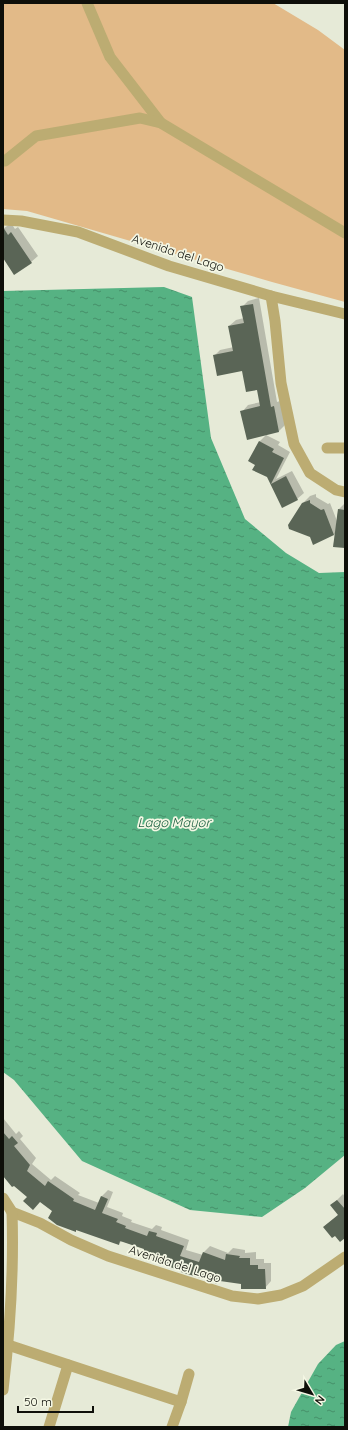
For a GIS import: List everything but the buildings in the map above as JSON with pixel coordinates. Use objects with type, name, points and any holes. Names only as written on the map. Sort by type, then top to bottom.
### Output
[{"type":"street","points":[[87,3],[110,57],[161,123]]},
{"type":"street","points":[[3,160],[5,161],[36,136],[140,118],[161,123],[345,233]]},
{"type":"street","name":"Avenida del Lago","points":[[3,220],[21,221],[78,232],[169,266],[271,296],[345,314]]},
{"type":"street","points":[[271,296],[281,384],[294,444],[310,473],[336,490],[345,492]]},
{"type":"street","points":[[327,448],[345,448]]},
{"type":"street","points":[[3,1198],[12,1212],[14,1254],[8,1345],[3,1390]]},
{"type":"street","name":"Avenida del Lago","points":[[12,1212],[40,1223],[70,1240],[108,1256],[232,1296],[258,1298],[281,1295],[303,1286],[345,1257]]},
{"type":"street","points":[[8,1345],[181,1402]]},
{"type":"street","points":[[48,1427],[68,1365]]},
{"type":"street","points":[[172,1427],[189,1374]]},
{"type":"shaded area","points":[[3,3],[273,3],[318,30],[345,50],[345,302],[27,211],[3,209]]},
{"type":"water","name":"Lago Mayor","points":[[164,287],[192,297],[211,438],[245,519],[286,553],[319,573],[345,572],[345,1155],[305,1188],[262,1217],[190,1210],[82,1161],[14,1080],[3,1072],[3,291]]},
{"type":"water","points":[[345,1341],[345,1427],[288,1427],[291,1412],[318,1364],[336,1345]]}]
